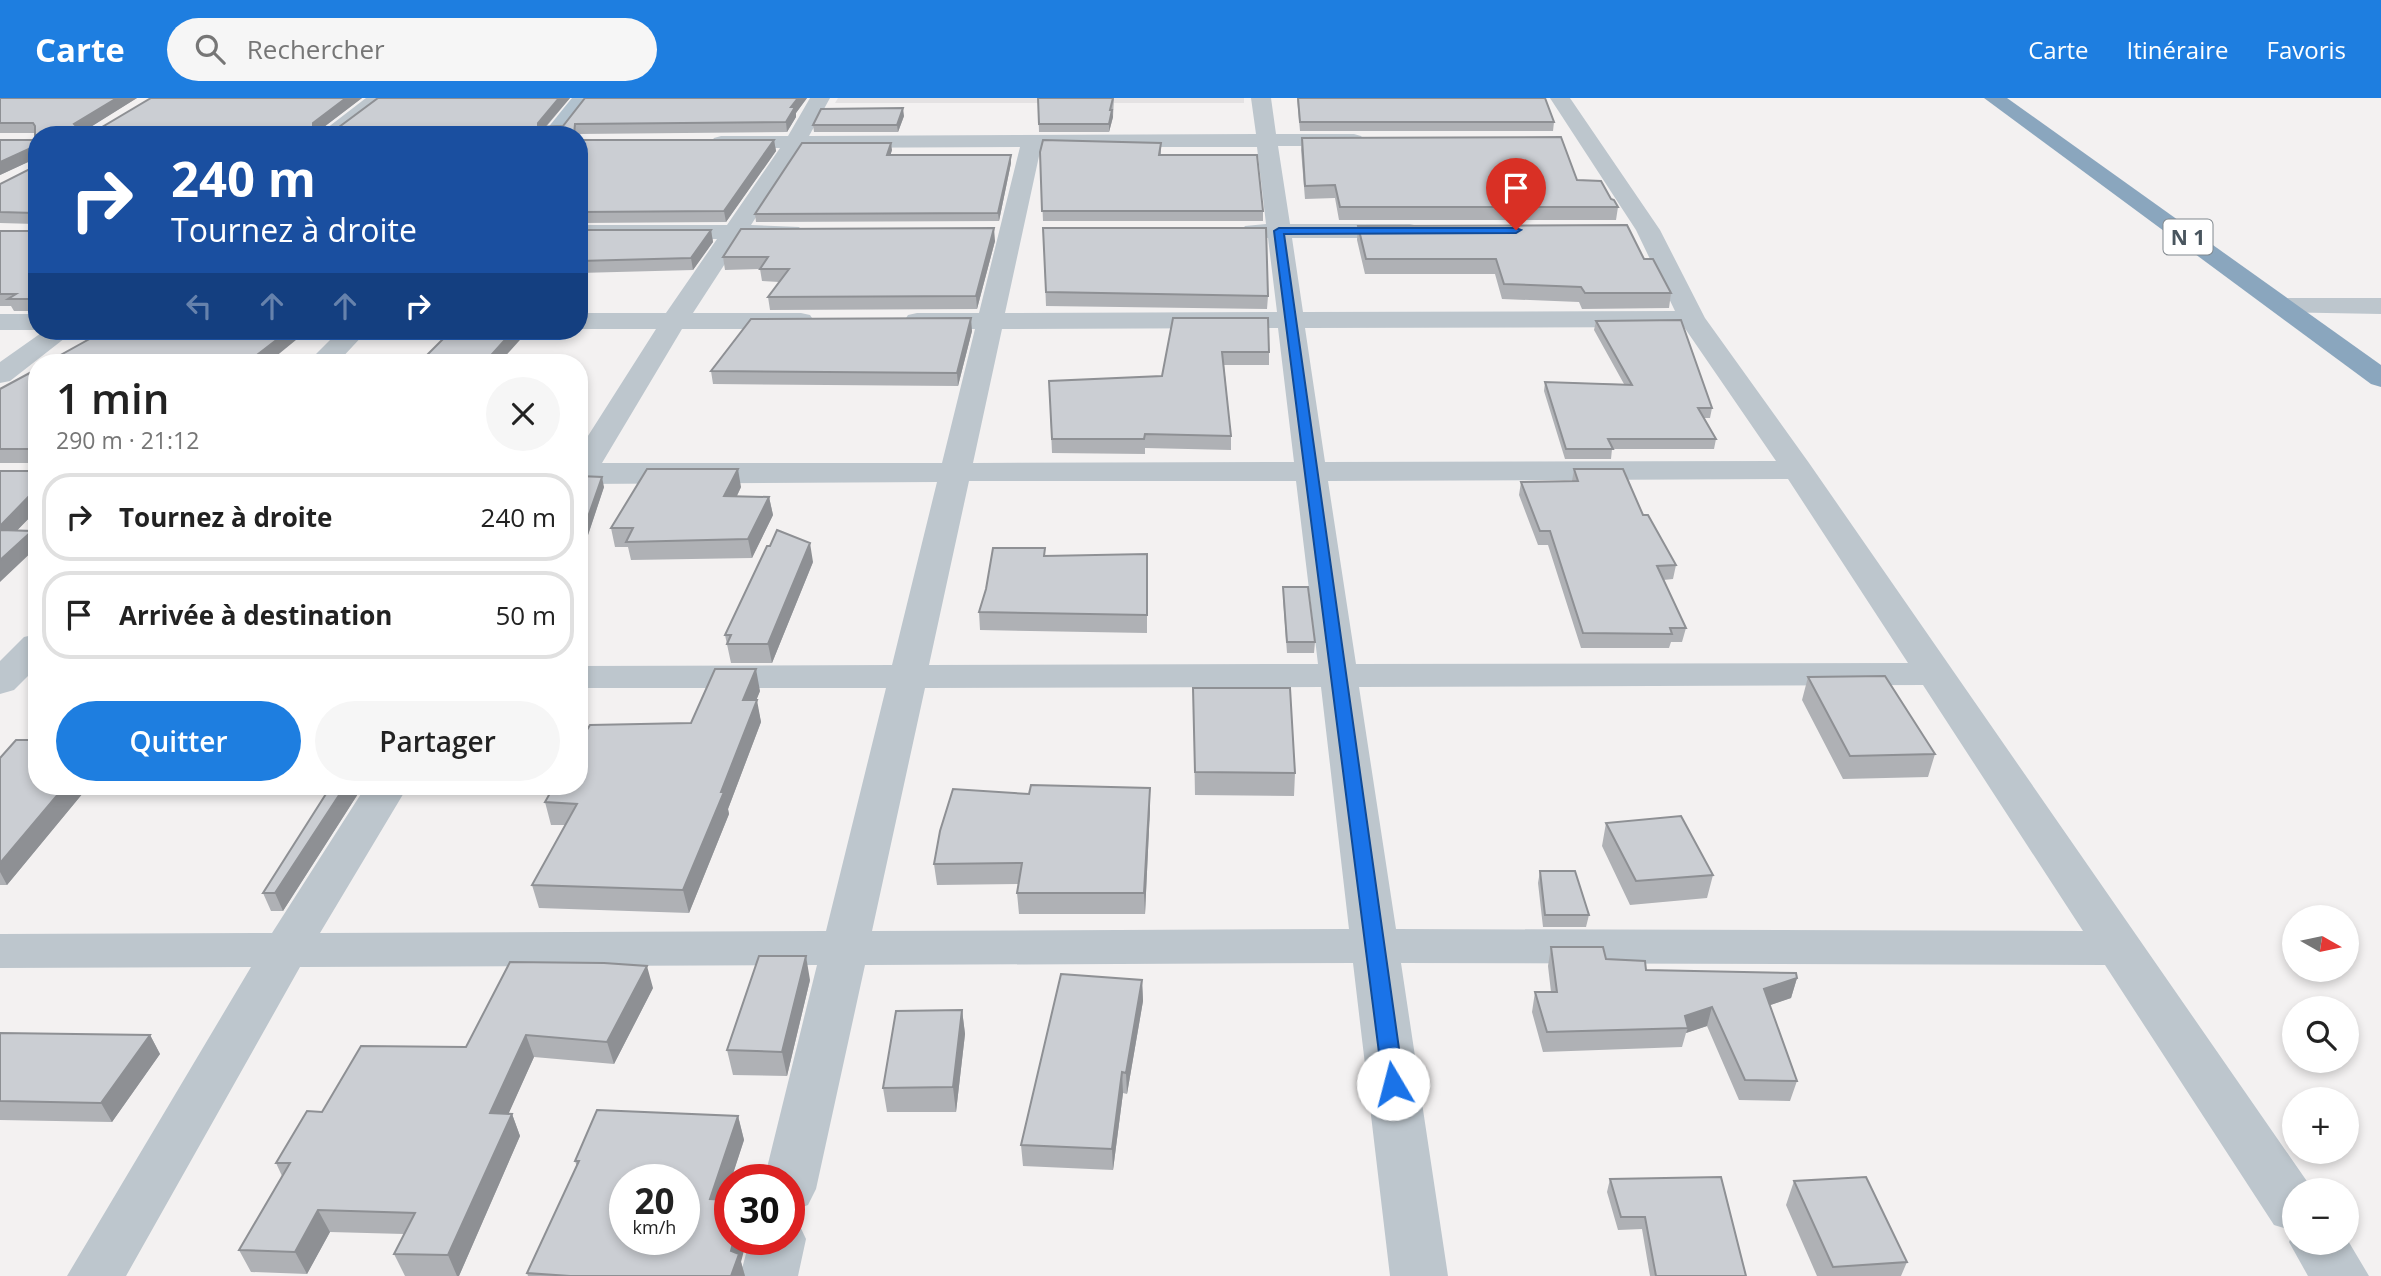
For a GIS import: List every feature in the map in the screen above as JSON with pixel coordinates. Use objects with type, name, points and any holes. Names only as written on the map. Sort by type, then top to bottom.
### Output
[{"type":"highway","name":"N 1","points":[[1994,98],[2381,377]]},
{"type":"main road","points":[[559,126],[582,98]]},
{"type":"street","points":[[340,126],[379,98]]},
{"type":"street","points":[[588,461],[674,321],[795,142],[820,98]]},
{"type":"street","points":[[1261,98],[1419,1276]]},
{"type":"street","points":[[1560,98],[1574,140],[1692,319],[1798,470],[2282,1190]]},
{"type":"street","points":[[701,142],[1378,140]]},
{"type":"street","points":[[795,1164],[1032,141]]},
{"type":"street","points":[[1225,231],[1429,231]]},
{"type":"street","points":[[588,232],[817,232]]},
{"type":"street","points":[[2284,306],[2381,306]]},
{"type":"street","points":[[894,321],[1692,319]]},
{"type":"street","points":[[588,321],[825,321]]},
{"type":"street","points":[[0,322],[28,322]]},
{"type":"street","points":[[29,354],[49,340]]},
{"type":"street","points":[[330,354],[345,340]]},
{"type":"street","points":[[0,375],[28,355]]},
{"type":"street","points":[[588,474],[1798,470]]},
{"type":"street","points":[[10,679],[28,656]]},
{"type":"street","points":[[588,677],[1934,674]]},
{"type":"street","points":[[96,1276],[285,951],[381,795]]},
{"type":"street","points":[[0,951],[1375,946],[2119,948]]},
{"type":"street","points":[[769,1276],[774,1255]]},
{"type":"street","points":[[2326,1255],[2340,1276]]},
{"type":"shaded area","points":[[838,98],[1244,98],[1244,103],[835,103]]},
{"type":"building","points":[[0,98],[117,98],[74,124],[76,126],[0,123]]},
{"type":"building","points":[[151,98],[346,98],[313,123],[313,126],[104,126]]},
{"type":"building","points":[[378,98],[559,98],[538,126],[340,126]]},
{"type":"building","points":[[585,98],[798,98],[791,107],[795,107],[786,122],[563,126]]},
{"type":"building","points":[[1038,98],[1113,98],[1109,124],[1039,124]]},
{"type":"building","points":[[1298,98],[1545,98],[1554,122],[1300,122]]},
{"type":"building","points":[[903,108],[897,125],[813,125],[821,109]]},
{"type":"building","points":[[1561,137],[1577,180],[1601,181],[1618,207],[1340,207],[1335,185],[1305,186],[1302,138]]},
{"type":"building","points":[[0,140],[28,140],[28,149],[0,162]]},
{"type":"building","points":[[588,140],[774,140],[724,211],[588,212]]},
{"type":"building","points":[[1043,140],[1161,143],[1159,155],[1257,155],[1263,211],[1042,211],[1040,152]]},
{"type":"building","points":[[802,143],[891,143],[887,155],[1011,155],[998,213],[755,214]]},
{"type":"building","points":[[28,170],[28,213],[0,212],[0,184]]},
{"type":"building","points":[[1627,225],[1644,259],[1653,259],[1671,293],[1585,293],[1581,287],[1504,284],[1496,259],[1366,259],[1358,226]]},
{"type":"building","points":[[994,228],[976,296],[768,297],[789,269],[760,269],[768,257],[723,257],[741,229]]},
{"type":"building","points":[[1043,228],[1266,228],[1268,296],[1046,292]]},
{"type":"building","points":[[588,230],[711,230],[691,258],[588,261]]},
{"type":"building","points":[[0,231],[28,231],[28,299],[8,299],[16,294],[0,294]]},
{"type":"building","points":[[971,318],[957,373],[711,371],[751,319]]},
{"type":"building","points":[[1173,318],[1268,318],[1269,352],[1222,352],[1231,436],[1145,434],[1144,439],[1052,439],[1049,381],[1162,376]]},
{"type":"building","points":[[1681,320],[1712,408],[1698,408],[1716,439],[1608,439],[1613,449],[1566,449],[1545,382],[1632,385],[1596,321]]},
{"type":"building","points":[[88,340],[276,340],[258,354],[62,354]]},
{"type":"building","points":[[442,340],[505,340],[492,354],[428,354]]},
{"type":"building","points":[[28,374],[28,449],[0,449],[0,389]]},
{"type":"building","points":[[647,469],[738,469],[724,496],[769,497],[748,539],[626,542],[633,528],[611,528]]},
{"type":"building","points":[[1574,469],[1623,469],[1643,515],[1648,515],[1676,565],[1657,566],[1686,628],[1670,628],[1672,634],[1583,633],[1550,531],[1540,531],[1521,482],[1578,481]]},
{"type":"building","points":[[0,471],[28,471],[28,497],[0,526]]},
{"type":"building","points":[[588,476],[602,477],[588,517]]},
{"type":"building","points":[[0,530],[28,531],[28,535],[0,560]]},
{"type":"building","points":[[777,530],[810,543],[768,644],[727,644],[731,635],[725,635]]},
{"type":"building","points":[[993,548],[1045,548],[1044,556],[1147,554],[1147,615],[979,612]]},
{"type":"building","points":[[1283,587],[1308,587],[1315,642],[1287,642]]},
{"type":"building","points":[[715,669],[756,669],[743,700],[757,700],[721,792],[724,792],[683,890],[532,885],[577,804],[545,802],[549,795],[588,795],[590,725],[691,723]]},
{"type":"building","points":[[1885,676],[1935,754],[1850,756],[1808,677]]},
{"type":"building","points":[[1193,688],[1290,688],[1295,773],[1195,772]]},
{"type":"building","points":[[16,740],[28,740],[28,795],[57,795],[0,863],[0,758]]},
{"type":"building","points":[[1031,785],[1150,788],[1144,893],[1017,893],[1022,863],[934,864],[940,831],[953,789],[1029,794]]},
{"type":"building","points":[[325,795],[339,795],[275,893],[263,893]]},
{"type":"building","points":[[1681,816],[1713,875],[1636,881],[1606,823]]},
{"type":"building","points":[[1540,871],[1575,871],[1589,915],[1545,915]]},
{"type":"building","points":[[1551,947],[1603,947],[1606,959],[1645,961],[1646,970],[1796,973],[1797,978],[1764,989],[1797,1081],[1745,1080],[1712,1007],[1685,1016],[1688,1028],[1547,1032],[1535,992],[1557,992]]},
{"type":"building","points":[[759,956],[806,956],[782,1052],[727,1050]]},
{"type":"building","points":[[510,962],[647,966],[607,1042],[526,1035],[490,1113],[512,1114],[448,1255],[394,1254],[415,1213],[318,1210],[295,1252],[239,1250],[290,1163],[276,1163],[307,1111],[322,1112],[361,1046],[466,1047]]},
{"type":"building","points":[[1061,974],[1142,980],[1126,1073],[1122,1072],[1112,1149],[1021,1145]]},
{"type":"building","points":[[962,1010],[953,1087],[883,1088],[896,1011]]},
{"type":"building","points":[[0,1033],[150,1035],[101,1103],[0,1101]]},
{"type":"building","points":[[597,1110],[738,1116],[722,1164],[714,1164],[714,1187],[710,1199],[714,1199],[714,1255],[739,1255],[731,1276],[570,1276],[527,1273],[579,1161],[575,1161]]},
{"type":"building","points":[[1721,1177],[1746,1276],[1656,1276],[1645,1217],[1621,1217],[1610,1179]]},
{"type":"building","points":[[1866,1177],[1907,1262],[1833,1267],[1794,1181]]},
{"type":"route","points":[[1393,1084],[1279,231],[1516,230]]}]
